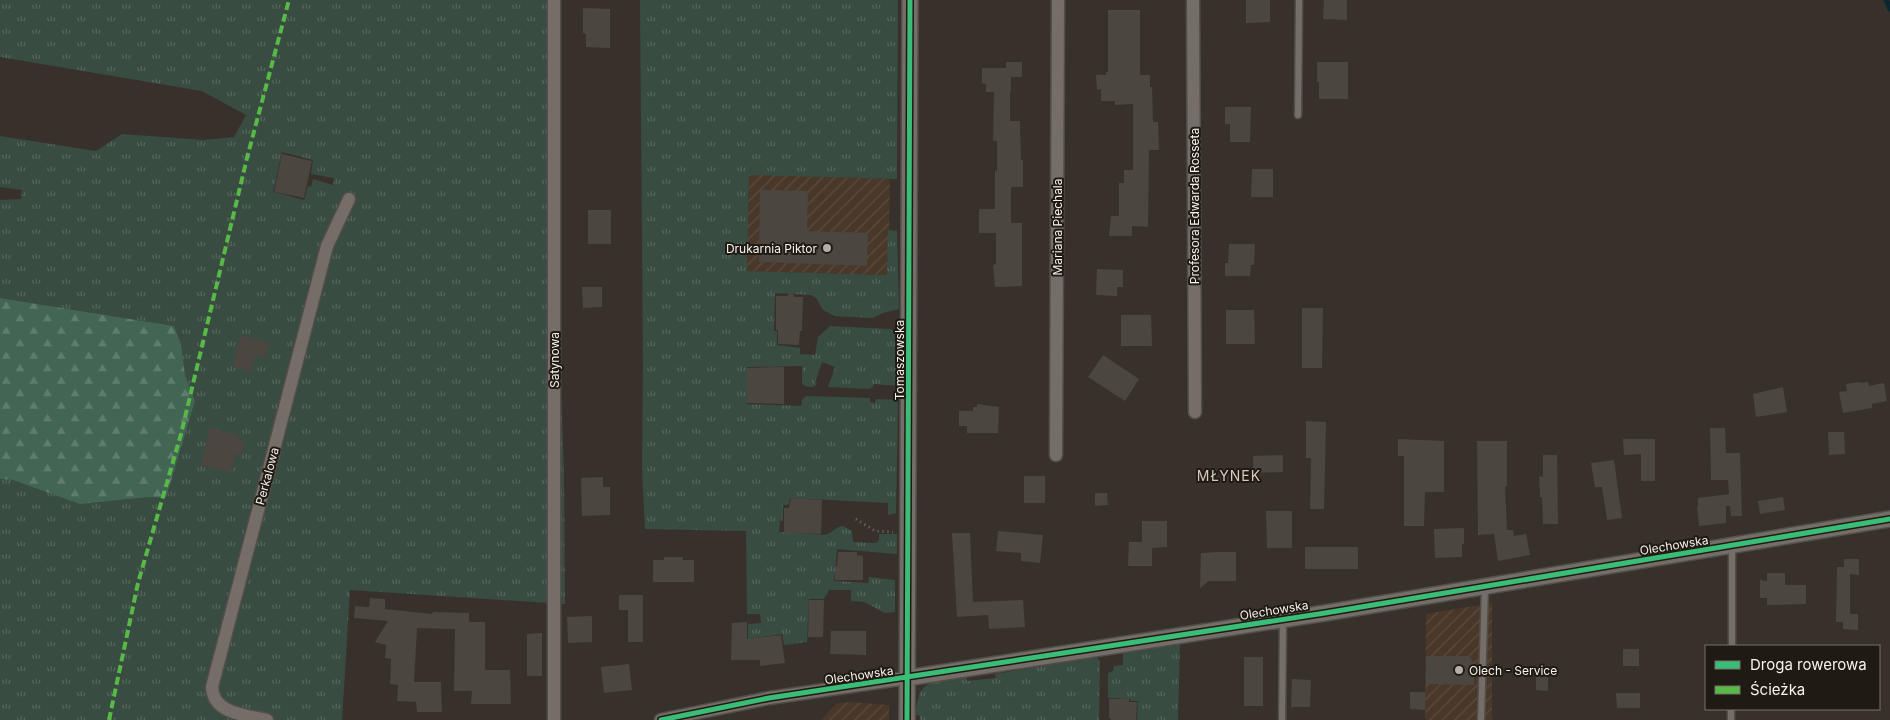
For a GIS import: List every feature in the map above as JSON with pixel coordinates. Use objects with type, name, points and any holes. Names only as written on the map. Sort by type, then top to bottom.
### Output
[{"type":"street","name":"Satynowa","points":[[554,0],[554,720]]},
{"type":"street","name":"Tomaszowska","points":[[908,720],[910,0]]},
{"type":"street","name":"Mariana Piechala","points":[[1056,455],[1058,0]]},
{"type":"street","name":"Profesora Edwarda Rosseta","points":[[1193,0],[1195,412]]},
{"type":"street","name":"Perkalowa","points":[[267,720],[224,709],[212,696],[212,688],[327,246],[349,199]]},
{"type":"street","name":"Olechowska","points":[[661,720],[769,698],[1485,587],[1890,519]]},
{"type":"lane","points":[[1298,115],[1299,0]]},
{"type":"lane","points":[[1732,546],[1732,645]]},
{"type":"lane","points":[[1481,720],[1485,587]]},
{"type":"lane","points":[[1282,720],[1283,619]]},
{"type":"path","points":[[856,519],[878,532],[899,532]]},
{"type":"shaded area","name":"Drukarnia Piktor","points":[[749,174],[890,179],[888,275],[747,271]]},
{"type":"shaded area","name":"Olech - Service","points":[[1492,603],[1492,720],[1425,720],[1426,614]]},
{"type":"shaded area","points":[[849,702],[889,705],[889,720],[821,720],[836,704]]},
{"type":"green space","points":[[0,0],[551,0],[552,165],[564,470],[565,604],[350,590],[342,720],[0,720],[0,479],[166,498],[195,401],[185,375],[181,344],[174,326],[0,298],[0,200],[21,199],[22,190],[0,187],[0,136],[96,151],[122,134],[204,140],[234,137],[246,115],[202,91],[0,57]],"holes":[[[282,152],[313,160],[311,174],[334,178],[333,185],[313,179],[311,187],[308,186],[304,200],[273,192]]]},
{"type":"green space","points":[[640,0],[898,0],[897,179],[749,175],[747,271],[887,275],[888,230],[897,231],[899,309],[873,318],[835,316],[823,310],[816,298],[811,295],[775,293],[774,331],[777,331],[777,345],[800,348],[800,354],[815,355],[818,337],[830,326],[891,329],[898,333],[898,386],[874,384],[872,388],[868,389],[828,387],[835,367],[822,362],[815,383],[817,384],[812,387],[802,384],[802,366],[747,367],[747,404],[801,406],[802,400],[806,396],[870,398],[870,402],[875,403],[876,399],[898,400],[896,513],[888,515],[888,503],[790,498],[789,504],[783,505],[783,521],[780,521],[779,532],[825,535],[843,526],[852,531],[853,542],[876,543],[879,540],[879,534],[897,534],[897,554],[837,549],[834,581],[868,583],[869,577],[895,580],[895,612],[885,613],[864,602],[851,601],[851,590],[829,590],[824,599],[809,599],[807,642],[784,645],[782,634],[748,639],[748,624],[761,623],[760,614],[747,614],[746,531],[645,529],[642,470]]},
{"type":"green space","points":[[0,298],[174,326],[181,344],[185,375],[195,401],[166,498],[148,497],[80,504],[13,480],[0,479]]},
{"type":"green space","points":[[1180,643],[1178,720],[1137,720],[1138,701],[1108,698],[1108,673],[1113,671],[1114,666],[1123,665],[1123,651]]},
{"type":"green space","points":[[1096,657],[1100,661],[1099,720],[920,720],[920,716],[916,715],[920,694],[924,687],[930,683],[966,678],[967,681],[996,678],[995,674]]},
{"type":"building","points":[[1246,0],[1270,0],[1270,22],[1246,23]]},
{"type":"building","points":[[1324,0],[1347,0],[1347,20],[1323,19]]},
{"type":"building","points":[[583,8],[610,9],[610,48],[586,47],[586,34],[583,33]]},
{"type":"building","points":[[1108,10],[1140,10],[1140,75],[1150,75],[1153,122],[1158,122],[1159,150],[1149,150],[1148,227],[1132,226],[1132,236],[1109,236],[1111,216],[1119,216],[1119,183],[1124,183],[1124,170],[1133,170],[1133,104],[1115,105],[1115,101],[1101,101],[1101,89],[1097,90],[1096,75],[1106,75],[1106,72],[1108,72]]},
{"type":"building","points":[[1006,62],[1022,62],[1022,77],[1011,77],[1010,121],[1020,121],[1021,160],[1023,160],[1023,187],[1011,187],[1011,223],[1022,223],[1022,286],[995,287],[993,265],[996,264],[996,233],[979,233],[979,209],[995,209],[995,170],[997,171],[997,141],[993,141],[994,92],[986,92],[986,84],[982,83],[982,68],[1006,68]]},
{"type":"building","points":[[1317,62],[1348,62],[1348,99],[1319,99]]},
{"type":"building","points":[[1225,107],[1251,107],[1250,142],[1230,142],[1230,124],[1225,124]]},
{"type":"building","points":[[282,154],[312,161],[304,198],[274,192]]},
{"type":"building","points":[[1252,169],[1273,169],[1273,197],[1251,197]]},
{"type":"building","points":[[760,190],[808,191],[807,231],[868,233],[867,266],[759,262]]},
{"type":"building","points":[[588,210],[611,210],[611,244],[588,244]]},
{"type":"building","points":[[1229,244],[1255,244],[1254,265],[1251,265],[1250,276],[1225,276],[1225,263],[1228,263]]},
{"type":"building","points":[[1097,269],[1123,270],[1123,287],[1117,287],[1117,296],[1096,295]]},
{"type":"building","points":[[582,287],[602,287],[602,307],[583,308]]},
{"type":"building","points":[[791,292],[795,297],[803,297],[802,331],[800,331],[799,345],[778,344],[776,296],[787,296]]},
{"type":"building","points":[[1302,308],[1323,308],[1322,368],[1302,368]]},
{"type":"building","points":[[1226,310],[1254,310],[1255,344],[1226,344]]},
{"type":"building","points":[[1121,315],[1151,315],[1152,346],[1121,346]]},
{"type":"building","points":[[241,335],[269,343],[265,358],[256,355],[251,372],[233,367]]},
{"type":"building","points":[[1103,355],[1139,379],[1125,401],[1088,377]]},
{"type":"building","points":[[784,367],[784,404],[747,403],[747,368]]},
{"type":"building","points":[[1868,382],[1869,386],[1884,383],[1887,401],[1872,404],[1872,408],[1843,413],[1839,392],[1847,391],[1846,384]]},
{"type":"building","points":[[1783,387],[1787,412],[1756,417],[1753,394]]},
{"type":"building","points":[[977,404],[999,407],[998,433],[967,433],[967,426],[959,426],[959,411],[973,411],[973,407],[977,407]]},
{"type":"building","points":[[1306,421],[1326,422],[1324,509],[1310,509],[1311,458],[1306,458]]},
{"type":"building","points":[[210,428],[239,435],[238,440],[245,442],[241,455],[236,454],[231,473],[201,465]]},
{"type":"building","points":[[1710,428],[1725,428],[1726,453],[1740,453],[1742,516],[1731,516],[1730,506],[1726,506],[1726,523],[1699,526],[1698,498],[1729,494],[1728,480],[1711,480]]},
{"type":"building","points":[[1828,432],[1844,432],[1845,454],[1829,455]]},
{"type":"building","points":[[1398,439],[1444,441],[1444,492],[1425,492],[1424,526],[1404,526],[1404,456],[1398,456]]},
{"type":"building","points":[[1623,439],[1655,439],[1655,481],[1641,481],[1641,454],[1624,455]]},
{"type":"building","points":[[1477,441],[1507,441],[1507,486],[1505,486],[1507,530],[1513,530],[1514,536],[1526,534],[1530,555],[1498,561],[1494,534],[1478,535]]},
{"type":"building","points":[[1283,455],[1283,472],[1253,473],[1253,456]]},
{"type":"building","points":[[1543,455],[1557,455],[1558,524],[1543,524],[1539,476],[1543,477]]},
{"type":"building","points":[[1614,460],[1622,518],[1607,520],[1602,487],[1595,487],[1591,463]]},
{"type":"building","points":[[1024,476],[1045,476],[1045,503],[1024,503]]},
{"type":"building","points":[[603,477],[603,487],[610,487],[610,515],[582,516],[581,478]]},
{"type":"building","points":[[1095,493],[1107,493],[1108,505],[1095,506]]},
{"type":"building","points":[[1783,497],[1785,510],[1760,514],[1758,501]]},
{"type":"building","points":[[791,498],[822,500],[821,534],[784,533],[784,508],[789,508]]},
{"type":"building","points":[[1266,511],[1292,511],[1292,548],[1267,548]]},
{"type":"building","points":[[1142,521],[1167,521],[1167,547],[1152,548],[1152,566],[1128,566],[1129,542],[1142,542]]},
{"type":"building","points":[[1464,528],[1462,557],[1435,558],[1434,529]]},
{"type":"building","points":[[998,531],[1043,535],[1040,563],[1021,561],[1021,553],[996,551]]},
{"type":"building","points":[[952,533],[970,533],[973,602],[1023,600],[1025,627],[989,629],[988,615],[957,617]]},
{"type":"building","points":[[1305,547],[1358,547],[1358,569],[1305,569]]},
{"type":"building","points":[[838,552],[857,552],[857,555],[863,556],[863,580],[835,580]]},
{"type":"building","points":[[1236,552],[1236,581],[1209,581],[1200,588],[1201,553]]},
{"type":"building","points":[[664,557],[683,557],[683,560],[694,560],[694,582],[653,582],[653,560],[664,560]]},
{"type":"building","points":[[1844,559],[1859,559],[1859,575],[1850,574],[1850,614],[1858,614],[1858,630],[1843,629],[1843,622],[1836,622],[1837,567],[1844,567]]},
{"type":"building","points":[[1767,573],[1785,573],[1785,585],[1806,585],[1806,604],[1767,605],[1767,598],[1760,598],[1760,580],[1767,581]]},
{"type":"building","points":[[619,595],[643,595],[643,642],[628,642],[628,610],[619,610]]},
{"type":"building","points":[[370,598],[385,599],[385,609],[432,614],[433,612],[469,613],[469,622],[485,622],[485,670],[510,670],[511,704],[471,704],[472,691],[454,691],[455,629],[417,628],[414,682],[441,682],[442,712],[417,712],[416,702],[397,701],[398,685],[390,684],[391,659],[385,658],[386,645],[375,642],[388,621],[354,618],[355,606],[369,607]]},
{"type":"building","points":[[809,600],[824,600],[823,637],[808,637]]},
{"type":"building","points":[[592,616],[592,642],[568,643],[567,617]]},
{"type":"building","points":[[747,622],[747,639],[781,635],[785,663],[760,666],[760,660],[731,660],[732,623]]},
{"type":"building","points":[[831,631],[866,631],[866,655],[830,654]]},
{"type":"building","points":[[542,633],[542,676],[527,676],[527,634]]},
{"type":"building","points":[[1623,649],[1639,649],[1639,666],[1623,666]]},
{"type":"building","points":[[1426,656],[1468,656],[1474,662],[1474,685],[1426,684]]},
{"type":"building","points":[[1244,657],[1263,657],[1263,706],[1244,706]]},
{"type":"building","points":[[629,664],[632,690],[604,693],[601,667]]},
{"type":"building","points":[[1536,666],[1548,666],[1548,691],[1536,690]]},
{"type":"building","points":[[1292,679],[1311,680],[1310,707],[1291,707]]},
{"type":"building","points":[[1410,692],[1425,692],[1425,710],[1410,709]]},
{"type":"building","points":[[1616,693],[1640,693],[1640,708],[1617,708]]},
{"type":"building","points":[[1109,699],[1129,699],[1129,702],[1137,702],[1136,720],[1111,720],[1109,718]]},
{"type":"waterway","points":[[1886,0],[1890,9]]},
{"type":"marked path","points":[[109,720],[138,583],[181,434],[247,158],[289,0]]},
{"type":"cycle path","points":[[907,720],[910,0]]},
{"type":"cycle path","points":[[661,720],[769,698],[1325,613],[1890,519]]},
{"type":"place","name":"Drukarnia Piktor","points":[[827,248]]},
{"type":"place","name":"Olech - Service","points":[[1459,670]]},
{"type":"district","name":"MŁYNEK","points":[[1229,475]]}]
